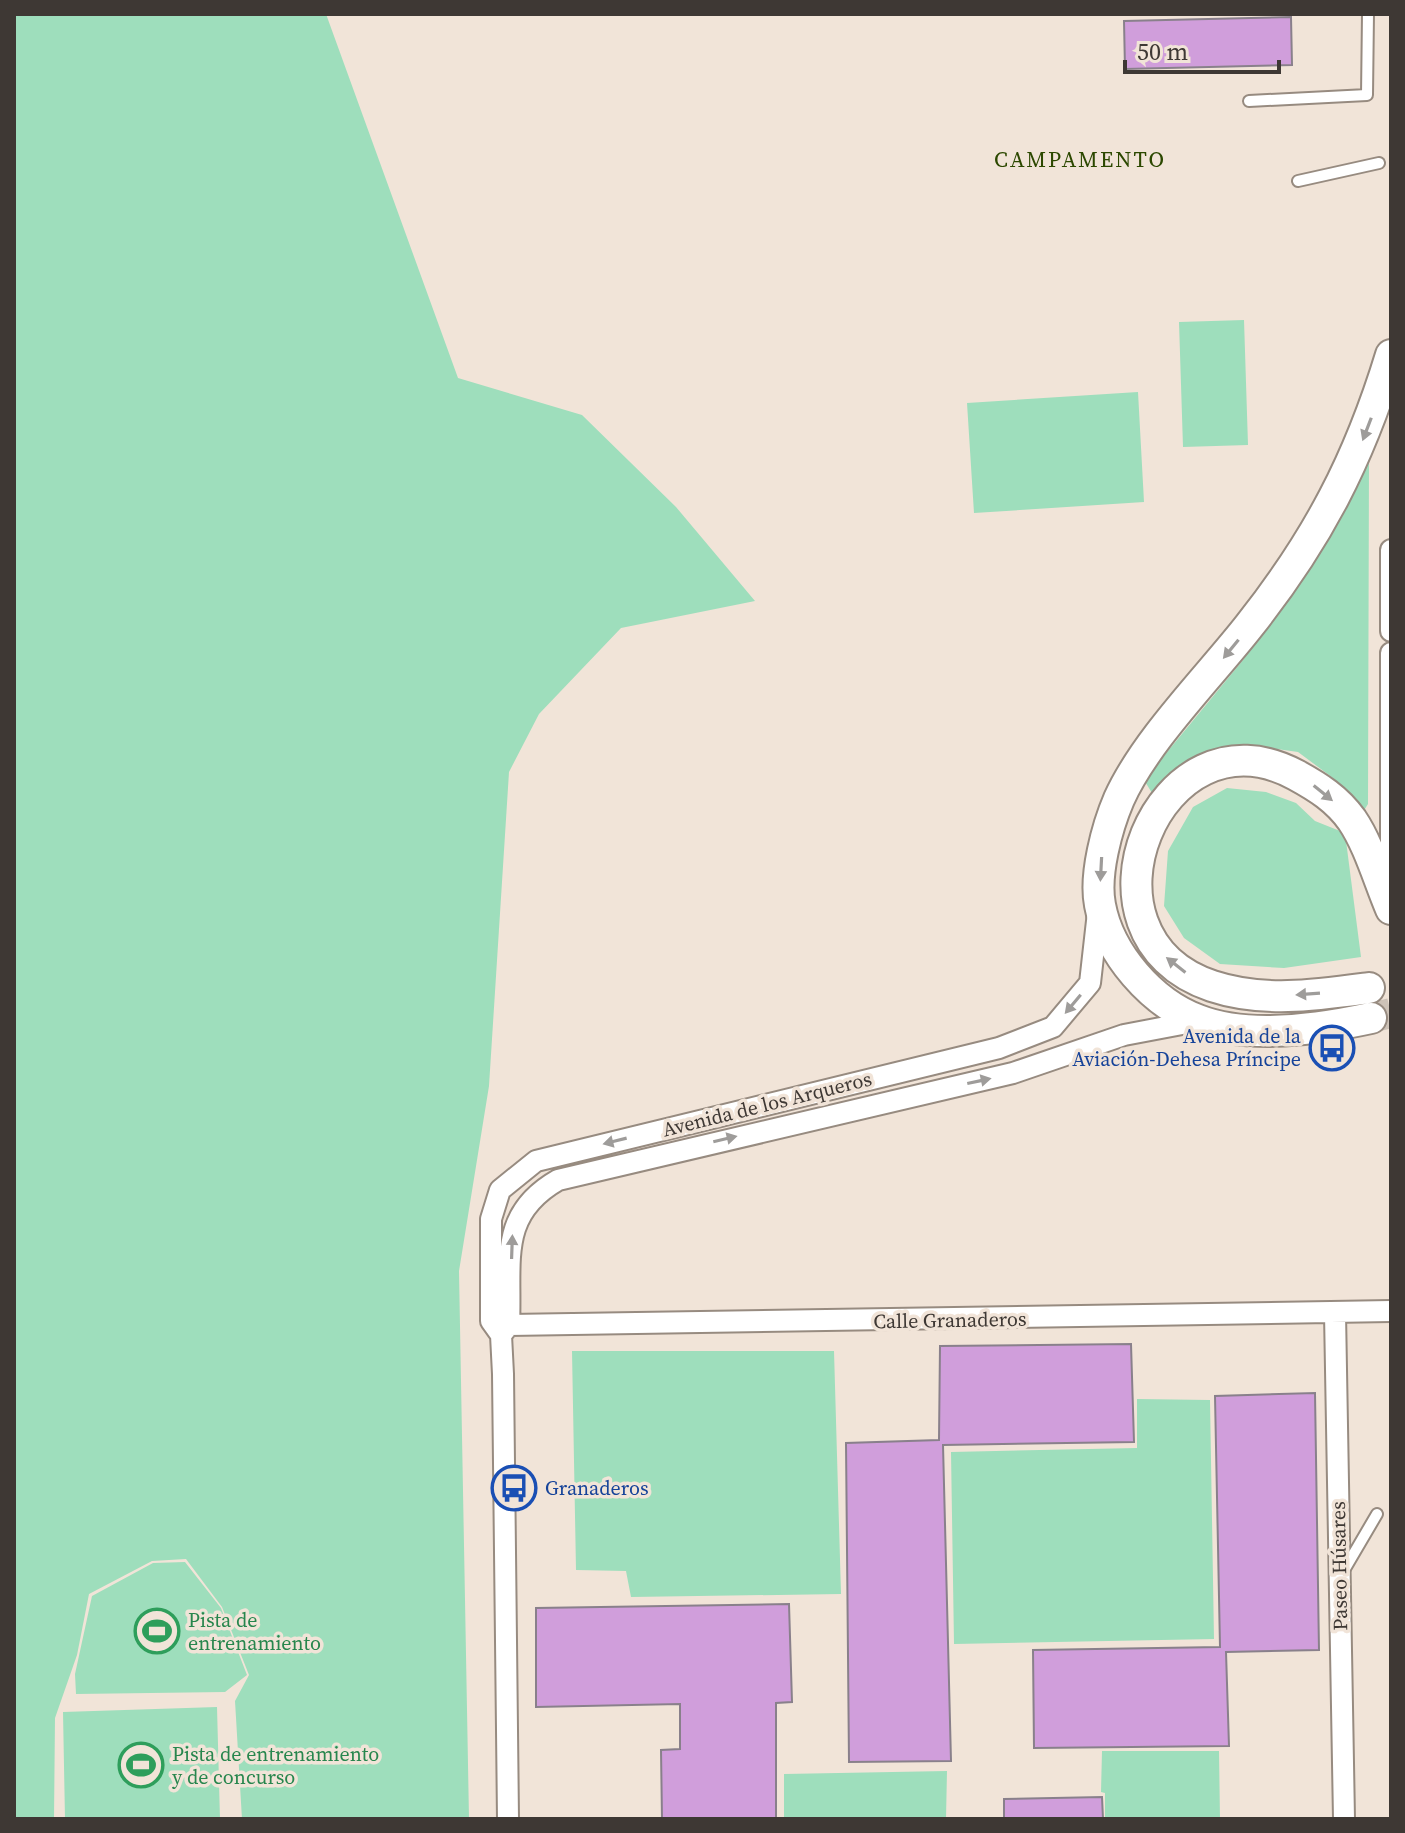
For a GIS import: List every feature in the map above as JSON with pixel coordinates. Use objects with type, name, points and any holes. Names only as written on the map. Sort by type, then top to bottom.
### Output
[{"type":"main road","points":[[1391,355],[1358,454],[1324,519],[1290,572],[1143,758],[1119,798],[1103,847],[1099,904],[1116,946],[1149,991],[1198,1021],[1265,1032],[1329,1027],[1370,1003],[1270,997],[1211,986],[1186,973],[1163,955],[1146,928],[1137,896],[1135,874],[1142,842],[1157,808],[1177,787],[1205,770],[1253,761],[1283,768],[1322,789],[1353,822],[1391,909]]},
{"type":"street","points":[[1391,550],[1391,631]]},
{"type":"street","points":[[1391,653],[1391,918]]},
{"type":"street","name":"Avenida de los Arqueros","points":[[505,1330],[491,1321],[491,1219],[500,1190],[516,1174],[536,1161],[999,1048],[1053,1027],[1090,983],[1099,904]]},
{"type":"street","name":"Avenida de los Arqueros","points":[[508,1819],[505,1330],[513,1225],[524,1204],[558,1180],[1013,1073],[1124,1035],[1198,1021]]},
{"type":"street","name":"Calle Granaderos","points":[[505,1330],[1391,1311]]},
{"type":"street","name":"Paseo Húsares","points":[[1335,1313],[1344,1819]]},
{"type":"lane","points":[[1249,101],[1367,95],[1368,14]]},
{"type":"lane","points":[[1298,181],[1379,163]]},
{"type":"lane","points":[[1338,1580],[1377,1514]]},
{"type":"green space","points":[[14,14],[326,14],[458,378],[582,415],[676,507],[755,601],[621,628],[539,714],[509,772],[489,1086],[459,1271],[469,1819],[242,1819],[235,1701],[249,1675],[222,1607],[186,1559],[152,1561],[89,1594],[77,1655],[55,1718],[54,1819],[14,1819]]},
{"type":"green space","points":[[1244,320],[1248,445],[1183,447],[1179,322]]},
{"type":"green space","points":[[1138,392],[1144,502],[974,513],[967,403]]},
{"type":"green space","points":[[1369,460],[1368,804],[1363,812],[1333,778],[1298,752],[1248,745],[1197,756],[1152,793],[1144,780],[1243,660],[1295,587]]},
{"type":"green space","points":[[1227,788],[1266,792],[1296,803],[1315,821],[1345,833],[1361,957],[1284,968],[1220,964],[1184,938],[1164,906],[1168,851],[1193,807]]},
{"type":"green space","points":[[572,1351],[834,1351],[841,1594],[631,1597],[626,1571],[576,1570]]},
{"type":"green space","points":[[1137,1399],[1210,1400],[1214,1639],[954,1644],[951,1452],[1137,1448]]},
{"type":"green space","name":"Pista de entrenamiento","points":[[185,1562],[221,1608],[247,1675],[225,1692],[76,1694],[75,1674],[92,1596],[153,1563]]},
{"type":"green space","name":"Pista de entrenamiento y de concurso","points":[[217,1707],[220,1819],[65,1819],[63,1712]]},
{"type":"green space","points":[[1102,1751],[1219,1751],[1220,1819],[1105,1819],[1105,1793],[1101,1792]]},
{"type":"green space","points":[[947,1771],[946,1819],[784,1819],[784,1774]]},
{"type":"building","points":[[1291,17],[1292,65],[1125,69],[1124,21]]},
{"type":"building","points":[[1131,1344],[1134,1442],[943,1445],[951,1761],[849,1762],[846,1443],[939,1440],[940,1346]]},
{"type":"building","points":[[1315,1393],[1319,1650],[1226,1652],[1229,1746],[1034,1748],[1033,1650],[1220,1647],[1215,1396]]},
{"type":"building","points":[[789,1604],[792,1702],[776,1703],[776,1819],[662,1819],[661,1750],[680,1749],[680,1704],[536,1707],[536,1608]]},
{"type":"building","points":[[1102,1797],[1103,1819],[1004,1819],[1004,1799]]},
{"type":"tunnel","points":[[1371,1018],[1391,1013]]},
{"type":"place","name":"Avenida de la Aviación-Dehesa Príncipe","points":[[1332,1048]]},
{"type":"place","name":"Granaderos","points":[[514,1488]]},
{"type":"place","name":"Pista de entrenamiento","points":[[157,1631]]},
{"type":"place","name":"Pista de entrenamiento y de concurso","points":[[141,1765]]},
{"type":"district","name":"CAMPAMENTO","points":[[1080,159]]}]
